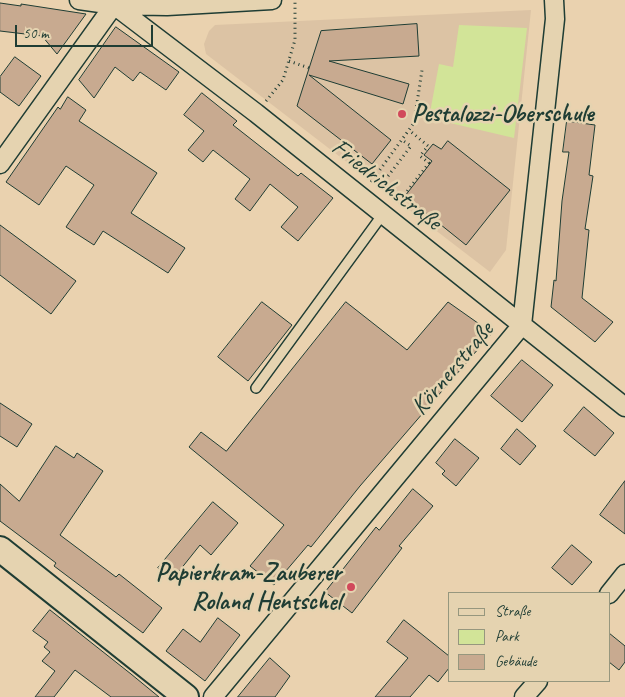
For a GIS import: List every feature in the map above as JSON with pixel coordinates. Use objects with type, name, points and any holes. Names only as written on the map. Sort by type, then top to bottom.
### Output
[{"type":"main road","points":[[0,548],[186,697]]},
{"type":"street","points":[[79,0],[167,6],[272,0]]},
{"type":"street","name":"Körnerstraße","points":[[213,697],[522,325],[556,19],[554,0]]},
{"type":"street","points":[[0,164],[115,3]]},
{"type":"street","name":"Friedrichstraße","points":[[115,3],[625,407]]},
{"type":"street","points":[[610,593],[625,574]]},
{"type":"street","points":[[524,697],[537,682]]},
{"type":"lane","points":[[256,388],[385,215]]},
{"type":"path","points":[[256,114],[283,80],[295,40],[295,0]]},
{"type":"path","points":[[289,61],[309,68]]},
{"type":"path","points":[[361,196],[414,123],[422,70]]},
{"type":"path","points":[[385,215],[429,163],[427,159],[420,156],[428,146],[409,130]]},
{"type":"path","points":[[386,180],[411,146],[402,140]]},
{"type":"shaded area","name":"Pestalozzi-Oberschule","points":[[531,10],[506,250],[490,272],[206,54],[204,44],[209,31],[215,25]]},
{"type":"green space","points":[[459,25],[527,28],[514,138],[429,118],[439,64],[453,67]]},
{"type":"building","points":[[0,3],[21,6],[21,4],[86,14],[57,54],[42,36],[0,31]]},
{"type":"building","points":[[417,24],[419,56],[329,61],[409,84],[403,104],[309,75],[391,140],[372,164],[297,106],[321,31]]},
{"type":"building","points":[[116,27],[179,72],[166,90],[140,72],[133,81],[115,67],[94,98],[79,80]]},
{"type":"building","points":[[15,57],[41,76],[19,106],[0,92],[0,77]]},
{"type":"building","points":[[202,93],[237,121],[233,125],[298,176],[301,173],[333,198],[298,241],[281,227],[298,207],[270,184],[250,211],[235,199],[250,179],[213,150],[203,162],[188,150],[204,131],[184,115]]},
{"type":"building","points":[[68,97],[86,110],[79,121],[157,173],[131,213],[185,248],[168,273],[103,231],[94,245],[66,227],[94,185],[66,166],[39,205],[6,182],[58,107],[60,109]]},
{"type":"building","points":[[567,121],[595,125],[589,175],[593,176],[585,229],[589,230],[582,298],[613,322],[595,342],[551,307],[554,280],[556,281],[562,201],[569,152],[563,152]]},
{"type":"building","points":[[448,141],[510,190],[466,245],[405,196],[432,161],[424,155],[433,144],[441,149]]},
{"type":"building","points":[[0,225],[76,281],[51,314],[0,275]]},
{"type":"building","points":[[262,302],[292,325],[248,381],[218,357]]},
{"type":"building","points":[[346,302],[407,350],[448,302],[492,333],[360,486],[311,547],[308,545],[274,585],[250,566],[284,525],[189,447],[201,432],[226,451]]},
{"type":"building","points":[[522,360],[553,385],[522,422],[491,396]]},
{"type":"building","points":[[0,403],[32,424],[17,447],[0,436]]},
{"type":"building","points":[[584,407],[614,433],[595,456],[564,431]]},
{"type":"building","points":[[517,429],[536,446],[520,465],[501,449]]},
{"type":"building","points":[[455,439],[479,458],[456,486],[442,474],[445,471],[436,463]]},
{"type":"building","points":[[56,446],[74,458],[77,453],[103,471],[60,535],[116,577],[119,574],[162,608],[143,633],[54,566],[56,563],[0,521],[0,484],[19,501]]},
{"type":"building","points":[[625,481],[625,534],[600,515]]},
{"type":"building","points":[[413,489],[433,506],[399,546],[402,548],[352,613],[325,592],[376,527],[379,530]]},
{"type":"building","points":[[213,502],[238,523],[211,555],[200,545],[172,580],[158,568]]},
{"type":"building","points":[[572,545],[592,562],[572,585],[552,568]]},
{"type":"building","points":[[50,610],[159,697],[111,697],[75,670],[54,697],[35,697],[55,671],[42,661],[50,652],[44,647],[48,642],[33,631]]},
{"type":"building","points":[[218,618],[240,635],[205,681],[166,651],[183,629],[200,642]]},
{"type":"building","points":[[404,620],[448,655],[448,669],[438,682],[429,675],[410,697],[375,697],[408,658],[387,642]]},
{"type":"building","points":[[610,634],[625,646],[625,662],[619,670],[610,663]]},
{"type":"building","points":[[270,658],[290,676],[275,697],[238,697]]},
{"type":"place","name":"Pestalozzi-Oberschule","points":[[402,114]]},
{"type":"place","name":"Papierkram-Zauberer Roland Hentschel","points":[[351,587]]}]
